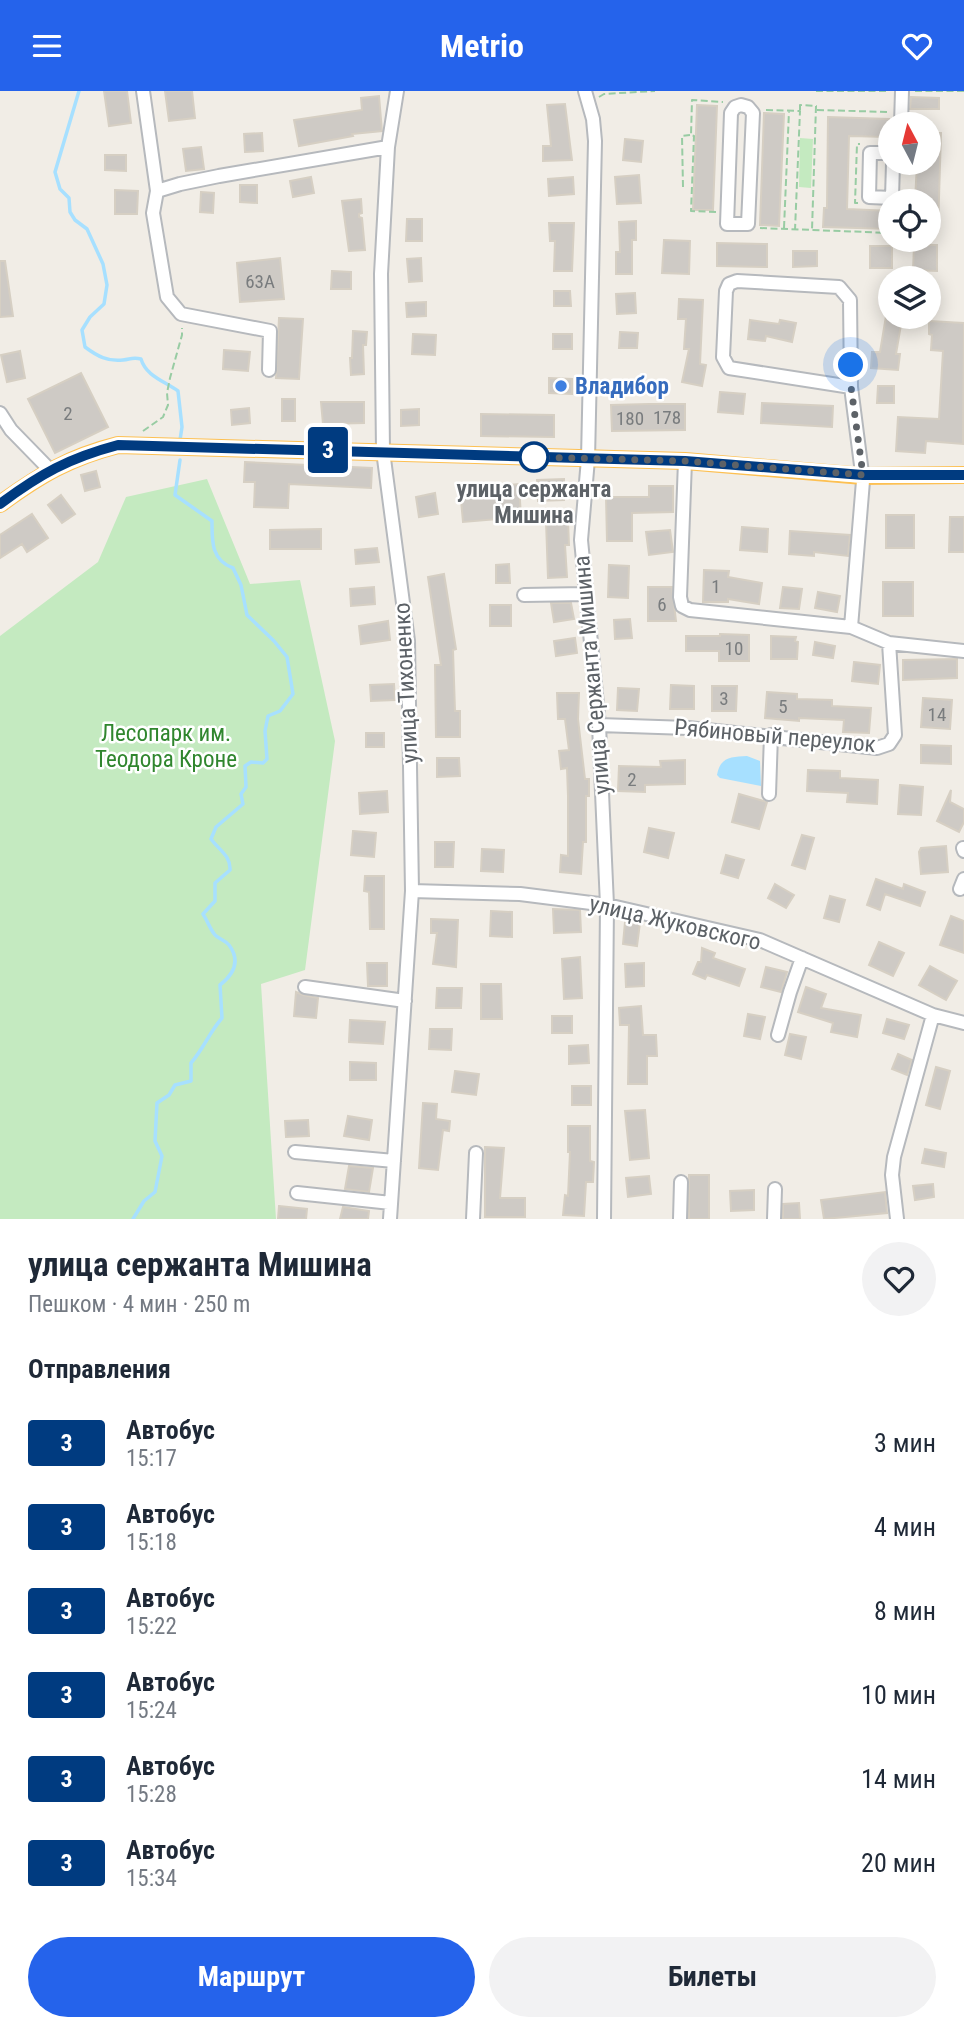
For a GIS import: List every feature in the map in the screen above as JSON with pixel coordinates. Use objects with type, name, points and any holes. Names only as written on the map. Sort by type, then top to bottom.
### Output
[{"type":"main road","points":[[0,504],[50,470],[85,453],[118,445],[685,461],[863,475],[964,475]]},
{"type":"street","points":[[143,91],[157,191],[153,213],[167,297],[181,314],[270,331],[269,370]]},
{"type":"street","name":"улица Тихоненко","points":[[390,1219],[412,891],[408,641],[383,451],[381,274],[388,147],[397,91]]},
{"type":"street","name":"улица Сержанта Мишина","points":[[585,91],[595,141],[588,459],[582,540],[599,725],[607,905],[604,1219]]},
{"type":"street","points":[[736,104],[748,107],[752,113],[748,224],[727,223],[731,113],[743,91]]},
{"type":"street","points":[[899,112],[902,91]]},
{"type":"street","points":[[157,191],[206,179],[388,147]]},
{"type":"street","points":[[878,153],[870,153],[869,197],[892,198],[893,175]]},
{"type":"street","points":[[851,387],[729,368],[723,358],[726,291],[729,284],[737,281],[839,287],[850,300],[851,387],[863,475],[852,627]]},
{"type":"street","points":[[0,413],[11,430],[50,470]]},
{"type":"street","points":[[685,461],[680,597],[682,606],[690,610],[852,627],[889,643],[964,651]]},
{"type":"street","points":[[524,595],[586,594]]},
{"type":"street","name":"Рябиновый переулок","points":[[599,725],[688,728],[877,748],[889,744],[895,735],[889,643]]},
{"type":"street","points":[[769,794],[771,735]]},
{"type":"street","name":"улица Жуковского","points":[[412,891],[520,894],[607,905],[760,940],[933,1015],[964,1023]]},
{"type":"street","points":[[778,1035],[802,958]]},
{"type":"street","points":[[305,987],[405,1001]]},
{"type":"street","points":[[897,1219],[892,1175],[894,1157],[933,1015]]},
{"type":"street","points":[[295,1152],[394,1161]]},
{"type":"street","points":[[473,1219],[476,1153]]},
{"type":"street","points":[[680,1219],[681,1182]]},
{"type":"street","points":[[774,1219],[775,1189]]},
{"type":"street","points":[[297,1193],[391,1203]]},
{"type":"path","points":[[590,110],[604,94],[655,91]]},
{"type":"path","points":[[727,223],[721,223],[721,212],[691,211],[694,136],[691,135],[692,100],[736,104]]},
{"type":"path","points":[[795,230],[800,105],[816,106],[812,230]]},
{"type":"path","points":[[758,110],[800,111]]},
{"type":"path","points":[[816,110],[878,116]]},
{"type":"path","points":[[784,229],[789,111]]},
{"type":"path","points":[[683,187],[682,135],[691,135]]},
{"type":"path","points":[[748,224],[755,225],[754,228],[878,233]]},
{"type":"path","points":[[143,431],[163,417],[168,405],[167,393],[182,335],[181,314]]},
{"type":"green space","points":[[800,138],[813,139],[811,188],[799,187]]},
{"type":"green space","name":"Лесопарк им. Теодора Кроне","points":[[207,479],[250,584],[300,580],[335,741],[305,970],[261,984],[276,1219],[0,1219],[0,636],[98,562],[126,497]]},
{"type":"water","points":[[747,756],[760,761],[761,786],[720,778],[717,775],[724,761]]},
{"type":"building","points":[[104,91],[127,91],[131,123],[109,126]]},
{"type":"building","points":[[165,91],[192,91],[195,118],[169,121]]},
{"type":"building","points":[[379,96],[382,131],[352,134],[353,136],[299,146],[294,120],[362,110],[361,98]]},
{"type":"building","points":[[911,97],[939,98],[939,109],[910,109]]},
{"type":"building","points":[[565,104],[572,160],[543,161],[543,146],[551,146],[547,105]]},
{"type":"building","points":[[697,105],[717,106],[713,210],[693,210]]},
{"type":"building","points":[[764,113],[784,114],[779,226],[760,225]]},
{"type":"building","points":[[828,117],[878,119],[878,137],[849,136],[847,209],[878,210],[878,229],[823,227],[824,208],[827,208]]},
{"type":"building","points":[[262,133],[263,151],[245,152],[244,134]]},
{"type":"building","points":[[625,139],[643,141],[641,162],[623,160]]},
{"type":"building","points":[[201,147],[204,169],[186,171],[183,149]]},
{"type":"building","points":[[105,155],[126,155],[126,171],[105,170]]},
{"type":"building","points":[[639,175],[641,203],[617,204],[615,177]]},
{"type":"building","points":[[916,175],[940,175],[939,189],[916,189]]},
{"type":"building","points":[[311,177],[314,193],[293,197],[290,181]]},
{"type":"building","points":[[573,177],[574,194],[549,196],[548,179]]},
{"type":"building","points":[[240,185],[257,185],[257,203],[240,202]]},
{"type":"building","points":[[115,190],[138,191],[137,214],[115,214]]},
{"type":"building","points":[[201,192],[214,193],[213,213],[200,212]]},
{"type":"building","points":[[361,199],[362,213],[359,217],[362,218],[365,250],[349,251],[342,201]]},
{"type":"building","points":[[407,219],[422,219],[422,241],[406,241]]},
{"type":"building","points":[[636,221],[636,240],[632,240],[632,274],[616,274],[616,252],[620,252],[619,222]]},
{"type":"building","points":[[549,223],[574,223],[572,271],[554,271],[555,241],[550,241]]},
{"type":"building","points":[[664,240],[690,241],[689,274],[662,273]]},
{"type":"building","points":[[717,243],[767,244],[767,267],[717,266]]},
{"type":"building","points":[[870,246],[878,246],[878,252],[892,252],[892,266],[870,268]]},
{"type":"building","points":[[793,251],[817,251],[817,266],[793,267]]},
{"type":"building","points":[[914,252],[937,252],[937,266],[913,266]]},
{"type":"building","points":[[280,258],[284,299],[240,302],[237,263]]},
{"type":"building","points":[[421,258],[422,281],[409,282],[407,259]]},
{"type":"building","points":[[0,261],[5,261],[13,316],[0,317]]},
{"type":"building","points":[[332,271],[351,272],[351,289],[331,289]]},
{"type":"building","points":[[554,291],[570,291],[571,306],[554,306]]},
{"type":"building","points":[[635,293],[636,313],[617,314],[616,294]]},
{"type":"building","points":[[679,299],[703,300],[700,364],[706,365],[702,386],[682,382],[689,349],[684,349],[686,319],[678,319]]},
{"type":"building","points":[[426,302],[426,316],[407,317],[406,303]]},
{"type":"building","points":[[279,318],[303,319],[299,379],[276,378]]},
{"type":"building","points":[[750,320],[779,324],[780,320],[796,323],[792,342],[766,336],[765,341],[748,339]]},
{"type":"building","points":[[941,322],[964,323],[963,444],[926,441],[925,453],[896,451],[898,417],[939,419],[943,351],[931,350],[932,335],[929,334],[929,329],[941,329]]},
{"type":"building","points":[[884,329],[900,329],[896,354],[900,354],[898,370],[871,368],[872,352],[880,352]]},
{"type":"building","points":[[353,331],[367,332],[366,345],[363,345],[364,374],[351,375]]},
{"type":"building","points":[[620,332],[638,333],[637,348],[619,348]]},
{"type":"building","points":[[413,334],[436,335],[435,355],[412,354]]},
{"type":"building","points":[[553,334],[572,334],[572,349],[553,349]]},
{"type":"building","points":[[224,350],[250,352],[248,371],[223,369]]},
{"type":"building","points":[[20,351],[25,378],[7,382],[1,355]]},
{"type":"building","points":[[81,373],[108,427],[55,453],[28,399]]},
{"type":"building","name":"Владибор","points":[[549,378],[572,379],[572,394],[549,393]]},
{"type":"building","points":[[878,386],[894,386],[894,403],[877,403]]},
{"type":"building","points":[[720,392],[745,394],[743,414],[718,412]]},
{"type":"building","points":[[282,399],[295,399],[295,421],[282,421]]},
{"type":"building","points":[[321,402],[364,402],[364,423],[323,424]]},
{"type":"building","points":[[762,403],[833,406],[832,427],[761,423]]},
{"type":"building","points":[[685,404],[685,430],[612,431],[611,405]]},
{"type":"building","points":[[249,408],[250,423],[232,425],[231,410]]},
{"type":"building","points":[[419,409],[419,425],[401,426],[401,410]]},
{"type":"building","points":[[481,414],[554,415],[554,437],[481,436]]},
{"type":"building","points":[[245,462],[372,468],[371,488],[289,484],[288,508],[254,507],[255,482],[244,482]]},
{"type":"building","points":[[96,471],[100,487],[85,491],[81,475]]},
{"type":"building","points":[[564,479],[564,500],[538,501],[537,480]]},
{"type":"building","points":[[519,484],[521,517],[463,522],[460,489]]},
{"type":"building","points":[[649,486],[673,486],[673,512],[632,513],[632,541],[607,541],[606,497],[649,497]]},
{"type":"building","points":[[435,493],[438,514],[419,517],[416,497]]},
{"type":"building","points":[[61,495],[75,514],[62,523],[48,505]]},
{"type":"building","points":[[32,514],[48,538],[27,552],[22,544],[0,558],[0,535]]},
{"type":"building","points":[[886,515],[914,515],[914,548],[886,548]]},
{"type":"building","points":[[950,517],[964,517],[964,552],[949,552]]},
{"type":"building","points":[[568,520],[569,545],[565,545],[567,577],[548,578],[546,521]]},
{"type":"building","points":[[742,527],[768,529],[767,552],[740,550]]},
{"type":"building","points":[[321,529],[321,549],[270,549],[270,530]]},
{"type":"building","points":[[670,530],[673,552],[649,555],[646,532]]},
{"type":"building","points":[[790,531],[850,535],[848,556],[814,552],[814,556],[789,554]]},
{"type":"building","points":[[377,548],[379,562],[356,564],[355,550]]},
{"type":"building","points":[[509,564],[510,583],[496,583],[496,565]]},
{"type":"building","points":[[609,565],[629,566],[628,598],[608,597]]},
{"type":"building","points":[[704,570],[729,571],[728,577],[762,583],[759,604],[728,599],[728,602],[703,602]]},
{"type":"building","points":[[444,574],[456,649],[453,650],[455,711],[460,711],[460,737],[436,737],[435,665],[441,665],[428,577]]},
{"type":"building","points":[[883,582],[913,582],[913,616],[883,616]]},
{"type":"building","points":[[374,587],[375,604],[351,606],[350,589]]},
{"type":"building","points":[[648,587],[672,587],[676,621],[648,621]]},
{"type":"building","points":[[783,587],[802,589],[799,609],[780,608]]},
{"type":"building","points":[[818,592],[840,596],[837,612],[815,608]]},
{"type":"building","points":[[551,603],[571,603],[574,619],[554,622]]},
{"type":"building","points":[[490,605],[511,605],[511,626],[490,626]]},
{"type":"building","points":[[630,619],[632,638],[615,639],[614,620]]},
{"type":"building","points":[[388,621],[390,640],[361,644],[359,626]]},
{"type":"building","points":[[749,635],[749,661],[719,661],[719,651],[686,651],[686,636]]},
{"type":"building","points":[[771,636],[796,637],[797,659],[771,659]]},
{"type":"building","points":[[575,638],[577,653],[556,656],[554,641]]},
{"type":"building","points":[[815,642],[835,646],[833,658],[813,655]]},
{"type":"building","points":[[957,659],[957,678],[903,680],[903,660]]},
{"type":"building","points":[[854,662],[880,665],[878,684],[852,681]]},
{"type":"building","points":[[394,684],[395,700],[371,701],[370,685]]},
{"type":"building","points":[[671,685],[694,686],[694,709],[670,709]]},
{"type":"building","points":[[712,686],[737,686],[736,711],[712,711]]},
{"type":"building","points":[[618,688],[639,689],[637,711],[617,710]]},
{"type":"building","points":[[767,692],[797,694],[797,699],[832,700],[832,706],[871,708],[869,733],[843,732],[844,720],[799,718],[799,721],[765,718]]},
{"type":"building","points":[[557,693],[579,693],[578,719],[585,779],[589,779],[589,796],[586,796],[586,842],[583,842],[581,874],[560,872],[561,855],[568,856],[568,796],[567,768],[561,769],[559,751],[569,750],[565,719],[558,719]]},
{"type":"building","points":[[923,698],[952,700],[950,729],[921,727]]},
{"type":"building","points":[[366,733],[384,733],[384,747],[366,747]]},
{"type":"building","points":[[921,745],[951,746],[951,764],[921,763]]},
{"type":"building","points":[[437,758],[459,758],[460,776],[437,777]]},
{"type":"building","points":[[685,760],[685,784],[645,785],[645,792],[618,791],[619,766],[661,767],[660,761]]},
{"type":"building","points":[[808,770],[840,771],[840,778],[878,780],[877,804],[847,802],[848,793],[807,791]]},
{"type":"building","points":[[900,785],[923,787],[921,815],[898,814]]},
{"type":"building","points":[[951,790],[950,802],[964,809],[964,822],[959,832],[937,821]]},
{"type":"building","points":[[387,791],[388,812],[360,814],[359,793]]},
{"type":"building","points":[[739,794],[767,802],[759,829],[732,822]]},
{"type":"building","points":[[649,828],[674,833],[668,858],[644,852]]},
{"type":"building","points":[[353,831],[376,833],[374,857],[351,855]]},
{"type":"building","points":[[802,835],[814,838],[805,869],[792,865]]},
{"type":"building","points":[[435,842],[454,842],[453,867],[435,867]]},
{"type":"building","points":[[946,846],[948,872],[921,874],[921,848]]},
{"type":"building","points":[[482,849],[504,850],[503,872],[481,871]]},
{"type":"building","points":[[726,855],[744,860],[738,878],[721,873]]},
{"type":"building","points":[[365,876],[384,876],[384,929],[370,929],[369,892],[364,891]]},
{"type":"building","points":[[876,879],[903,889],[904,884],[925,892],[920,906],[885,894],[880,910],[867,905]]},
{"type":"building","points":[[775,884],[794,895],[786,908],[768,898]]},
{"type":"building","points":[[830,896],[845,900],[839,922],[824,918]]},
{"type":"building","points":[[553,909],[580,910],[581,932],[554,933]]},
{"type":"building","points":[[491,911],[512,912],[512,937],[490,936]]},
{"type":"building","points":[[951,916],[964,921],[964,953],[940,945]]},
{"type":"building","points":[[431,919],[458,920],[456,967],[433,964],[437,933],[431,933]]},
{"type":"building","points":[[625,922],[640,923],[637,946],[623,944]]},
{"type":"building","points":[[879,942],[904,953],[893,976],[869,965]]},
{"type":"building","points":[[702,948],[715,953],[713,958],[745,969],[739,986],[707,975],[705,979],[693,974],[698,962],[701,962]]},
{"type":"building","points":[[580,957],[582,998],[564,999],[562,959]]},
{"type":"building","points":[[367,963],[387,963],[387,986],[368,986]]},
{"type":"building","points":[[644,963],[644,986],[626,987],[625,964]]},
{"type":"building","points":[[930,966],[957,981],[946,1000],[919,985]]},
{"type":"building","points":[[766,967],[787,972],[781,992],[761,987]]},
{"type":"building","points":[[481,984],[501,984],[502,1019],[481,1019]]},
{"type":"building","points":[[806,987],[826,994],[821,1008],[861,1015],[857,1037],[831,1032],[833,1023],[798,1012]]},
{"type":"building","points":[[437,988],[462,988],[461,1008],[436,1008]]},
{"type":"building","points":[[296,992],[318,998],[316,1018],[294,1016]]},
{"type":"building","points":[[641,1006],[643,1035],[656,1035],[657,1056],[647,1056],[647,1084],[628,1084],[629,1025],[620,1025],[619,1008]]},
{"type":"building","points":[[748,1014],[765,1017],[760,1039],[744,1036]]},
{"type":"building","points":[[552,1016],[572,1016],[572,1033],[552,1033]]},
{"type":"building","points":[[887,1019],[909,1025],[904,1039],[883,1033]]},
{"type":"building","points":[[350,1020],[385,1022],[383,1044],[349,1042]]},
{"type":"building","points":[[430,1029],[452,1029],[451,1050],[429,1049]]},
{"type":"building","points":[[790,1034],[806,1037],[801,1059],[785,1055]]},
{"type":"building","points":[[588,1045],[589,1063],[569,1064],[569,1046]]},
{"type":"building","points":[[898,1054],[912,1060],[907,1075],[892,1069]]},
{"type":"building","points":[[350,1062],[376,1063],[376,1080],[350,1080]]},
{"type":"building","points":[[936,1067],[950,1071],[940,1109],[926,1105]]},
{"type":"building","points":[[455,1071],[479,1074],[476,1095],[452,1092]]},
{"type":"building","points":[[572,1086],[591,1086],[591,1105],[572,1105]]},
{"type":"building","points":[[423,1103],[437,1104],[436,1119],[450,1121],[449,1131],[443,1130],[438,1170],[419,1168]]},
{"type":"building","points":[[645,1110],[649,1158],[630,1160],[625,1111]]},
{"type":"building","points":[[348,1116],[372,1120],[369,1140],[344,1136]]},
{"type":"building","points":[[308,1120],[309,1136],[286,1137],[285,1121]]},
{"type":"building","points":[[568,1126],[590,1126],[593,1182],[586,1182],[584,1216],[563,1215],[565,1195],[568,1196]]},
{"type":"building","points":[[485,1147],[504,1148],[500,1198],[525,1198],[525,1217],[485,1217]]},
{"type":"building","points":[[925,1149],[946,1153],[944,1167],[922,1163]]},
{"type":"building","points":[[349,1166],[373,1168],[369,1192],[345,1189]]},
{"type":"building","points":[[689,1175],[709,1175],[709,1219],[689,1219]]},
{"type":"building","points":[[649,1176],[651,1194],[628,1197],[626,1178]]},
{"type":"building","points":[[933,1184],[934,1197],[915,1200],[913,1186]]},
{"type":"building","points":[[754,1190],[754,1210],[731,1211],[730,1191]]},
{"type":"building","points":[[885,1192],[887,1213],[824,1219],[821,1200]]},
{"type":"building","points":[[799,1203],[800,1219],[783,1219],[783,1204]]},
{"type":"building","points":[[279,1206],[307,1209],[306,1219],[278,1219]]},
{"type":"building","points":[[343,1207],[369,1211],[368,1219],[340,1219]]},
{"type":"waterway","points":[[79,91],[55,172],[60,189],[69,198],[70,212],[75,220],[87,229],[103,264],[107,285],[104,304],[90,317],[82,330],[85,347],[108,359],[141,359],[151,374],[178,391],[182,427],[180,440]]},
{"type":"waterway","points":[[133,1219],[144,1201],[155,1192],[162,1156],[155,1141],[157,1103],[169,1095],[175,1085],[191,1081],[191,1063],[222,1018],[220,985],[234,967],[233,951],[215,935],[203,914],[215,901],[215,883],[230,870],[227,857],[211,839],[216,827],[243,804],[241,794],[246,787],[245,766],[251,762],[263,763],[267,759],[265,731],[268,716],[280,711],[293,694],[287,657],[247,615],[241,585],[233,568],[220,560],[214,549],[212,521],[175,495],[180,460]]},
{"type":"bus line","name":"3","points":[[0,504],[50,470],[85,453],[118,445],[685,461],[863,475],[964,475]]},
{"type":"place","name":"Владибор","points":[[561,386]]},
{"type":"place","name":"улица cержанта Мишина","points":[[534,457]]},
{"type":"route","points":[[534,457],[685,461],[863,475],[851,387],[851,365]]}]
